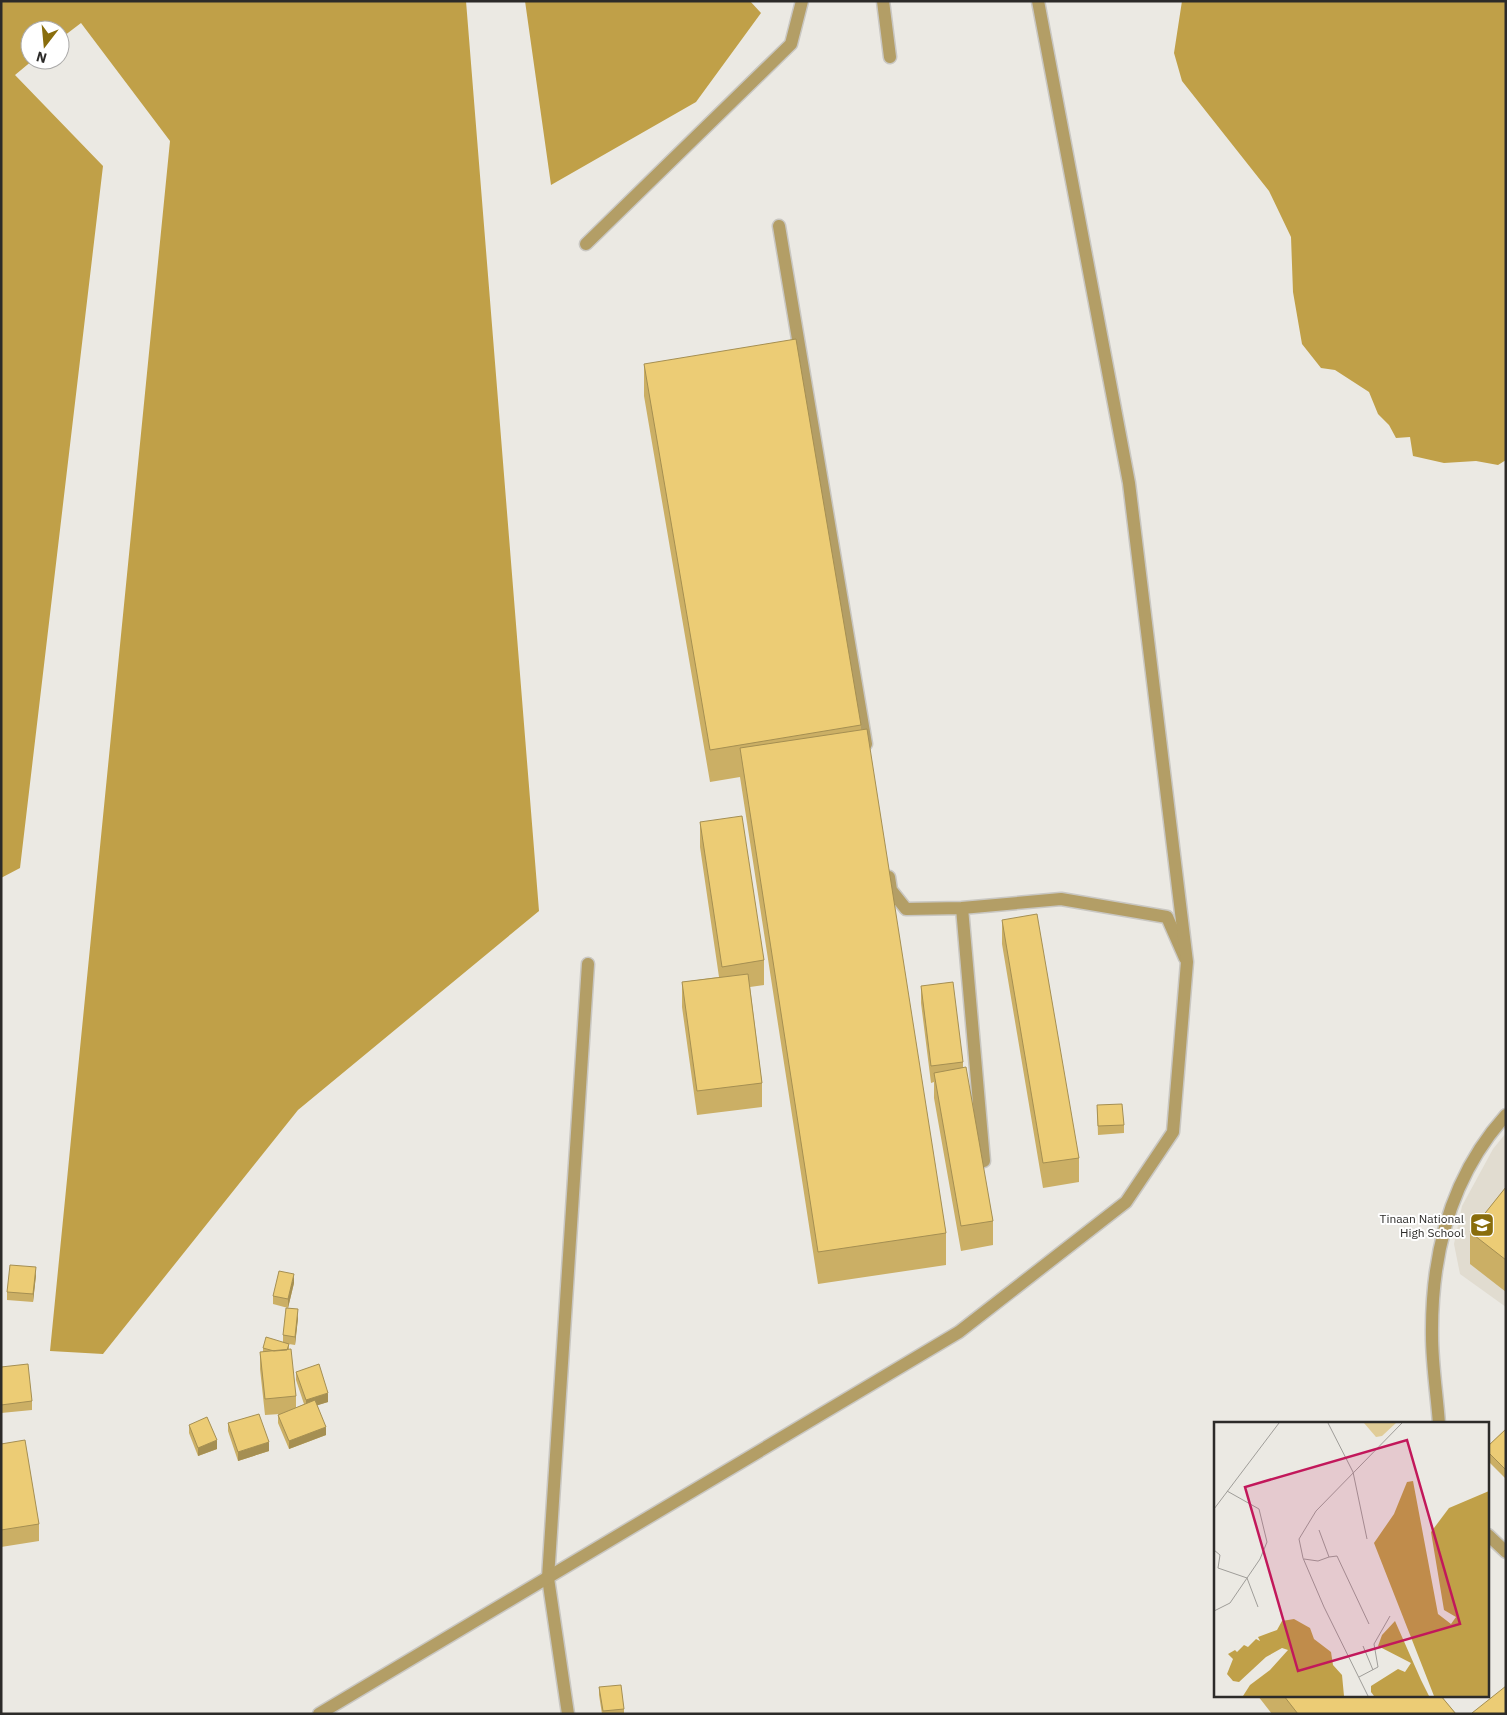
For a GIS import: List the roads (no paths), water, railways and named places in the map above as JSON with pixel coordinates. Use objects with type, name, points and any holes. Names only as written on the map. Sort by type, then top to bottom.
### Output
[{"type":"street","points":[[586,244],[791,44],[802,1]]},
{"type":"street","points":[[883,1],[890,57]]},
{"type":"street","points":[[319,1714],[959,1332],[1126,1202],[1173,1132],[1187,962],[1129,483],[1038,1]]},
{"type":"street","points":[[779,226],[868,753]]},
{"type":"street","points":[[886,861],[891,890],[906,908],[962,908],[1061,899],[1166,917],[1187,962]]},
{"type":"street","points":[[962,908],[984,1161]]},
{"type":"street","points":[[568,1714],[548,1578],[588,964]]},
{"type":"street","points":[[1440,1422],[1432,1336],[1438,1250],[1458,1186],[1486,1137],[1506,1115]]},
{"type":"street","points":[[1490,1537],[1506,1552]]},
{"type":"place","name":"Tinaan National High School","points":[[1482,1225]]}]
